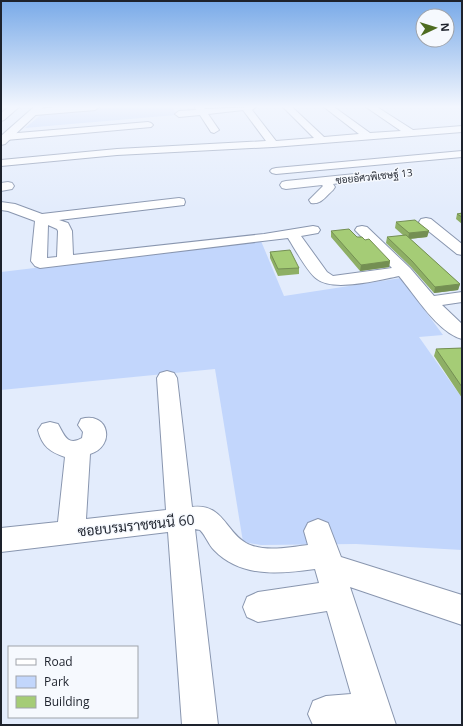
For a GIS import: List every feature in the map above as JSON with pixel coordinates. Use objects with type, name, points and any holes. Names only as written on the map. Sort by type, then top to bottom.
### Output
[{"type":"street","points":[[1,163],[160,149],[310,141]]},
{"type":"street","points":[[321,141],[330,149]]},
{"type":"street","points":[[355,141],[364,149]]},
{"type":"street","points":[[1,148],[9,147],[1,155]]},
{"type":"street","points":[[50,158],[50,151],[58,147]]},
{"type":"street","points":[[276,171],[462,154]]},
{"type":"street","points":[[1,159],[17,159],[18,161]]},
{"type":"street","name":"ซอยอัศวพิเชษฐ์ 13","points":[[286,185],[363,177]]},
{"type":"street","points":[[315,200],[329,187],[326,181]]},
{"type":"street","points":[[42,218],[150,202],[179,202]]},
{"type":"street","points":[[1,206],[10,207],[63,226],[65,231],[65,261]]},
{"type":"street","points":[[42,218],[40,263],[65,261],[168,242],[264,238],[313,230]]},
{"type":"street","points":[[426,222],[462,251]]},
{"type":"street","points":[[362,230],[404,271],[445,320],[462,333]]},
{"type":"street","points":[[294,238],[321,275],[329,280],[337,281],[404,271]]},
{"type":"street","points":[[430,302],[462,297]]},
{"type":"street","points":[[167,378],[200,725]]},
{"type":"street","points":[[50,430],[54,441],[61,447],[78,449],[89,446],[93,442],[95,430],[90,425]]},
{"type":"street","points":[[71,532],[78,449]]},
{"type":"street","name":"ซอยบรมราชชนนี 60","points":[[1,540],[200,517],[210,520],[225,544],[249,559],[327,562]]},
{"type":"street","points":[[258,607],[327,562]]},
{"type":"street","points":[[327,562],[462,610]]},
{"type":"street","points":[[326,714],[375,717],[327,562]]},
{"type":"green space","points":[[261,241],[284,296],[401,278],[443,335],[419,337],[462,398],[462,550],[356,544],[261,545],[243,542],[215,369],[1,390],[1,272]]},
{"type":"building","points":[[415,220],[429,231],[409,233],[396,222]]},
{"type":"building","points":[[349,229],[357,237],[362,237],[365,240],[369,239],[390,261],[361,265],[331,231]]},
{"type":"building","points":[[406,235],[460,284],[435,287],[412,261],[387,237]]},
{"type":"building","points":[[290,250],[299,268],[278,269],[270,252]]},
{"type":"building","points":[[462,348],[462,387],[436,349]]}]
